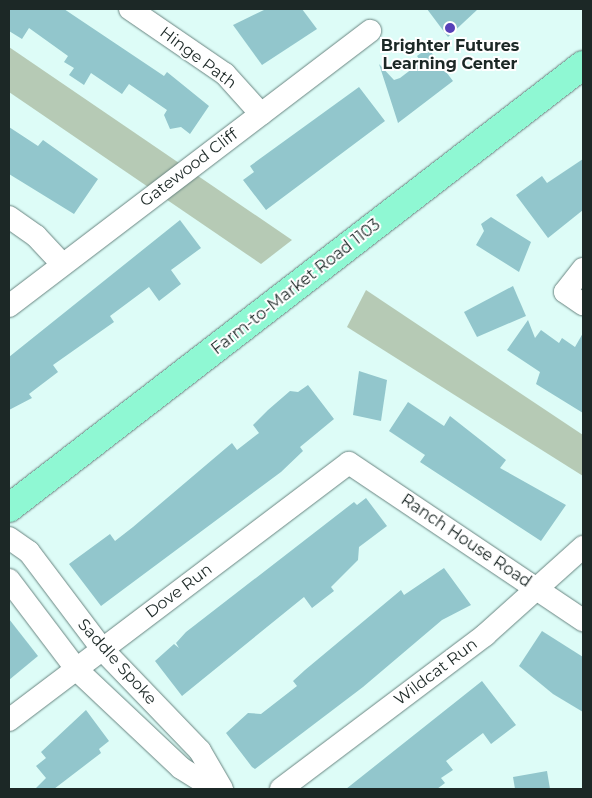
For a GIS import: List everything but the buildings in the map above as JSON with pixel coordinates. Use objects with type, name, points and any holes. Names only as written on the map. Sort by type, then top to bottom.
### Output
[{"type":"main road","name":"Farm-to-Market Road 1103","points":[[9,508],[583,66]]},
{"type":"street","name":"Hinge Path","points":[[130,9],[224,74],[261,114]]},
{"type":"street","name":"Gatewood Cliff","points":[[9,306],[370,31]]},
{"type":"street","points":[[9,217],[36,236],[62,264]]},
{"type":"street","points":[[583,268],[565,292],[583,304]]},
{"type":"street","name":"Ranch House Road","points":[[349,463],[583,620]]},
{"type":"street","name":"Dove Run","points":[[9,720],[349,463]]},
{"type":"street","name":"Saddle Spoke","points":[[9,538],[29,552],[102,648],[200,751],[222,789]]},
{"type":"street","name":"Wildcat Run","points":[[281,789],[485,635],[535,587],[583,547]]},
{"type":"street","name":"Saddle Spoke","points":[[9,580],[77,670],[181,768],[215,789]]},
{"type":"green space","points":[[9,47],[292,240],[261,264],[9,92]]},
{"type":"green space","points":[[366,290],[583,435],[583,476],[347,327]]},
{"type":"place","name":"Brighter Futures Learning Center","points":[[450,28]]}]
